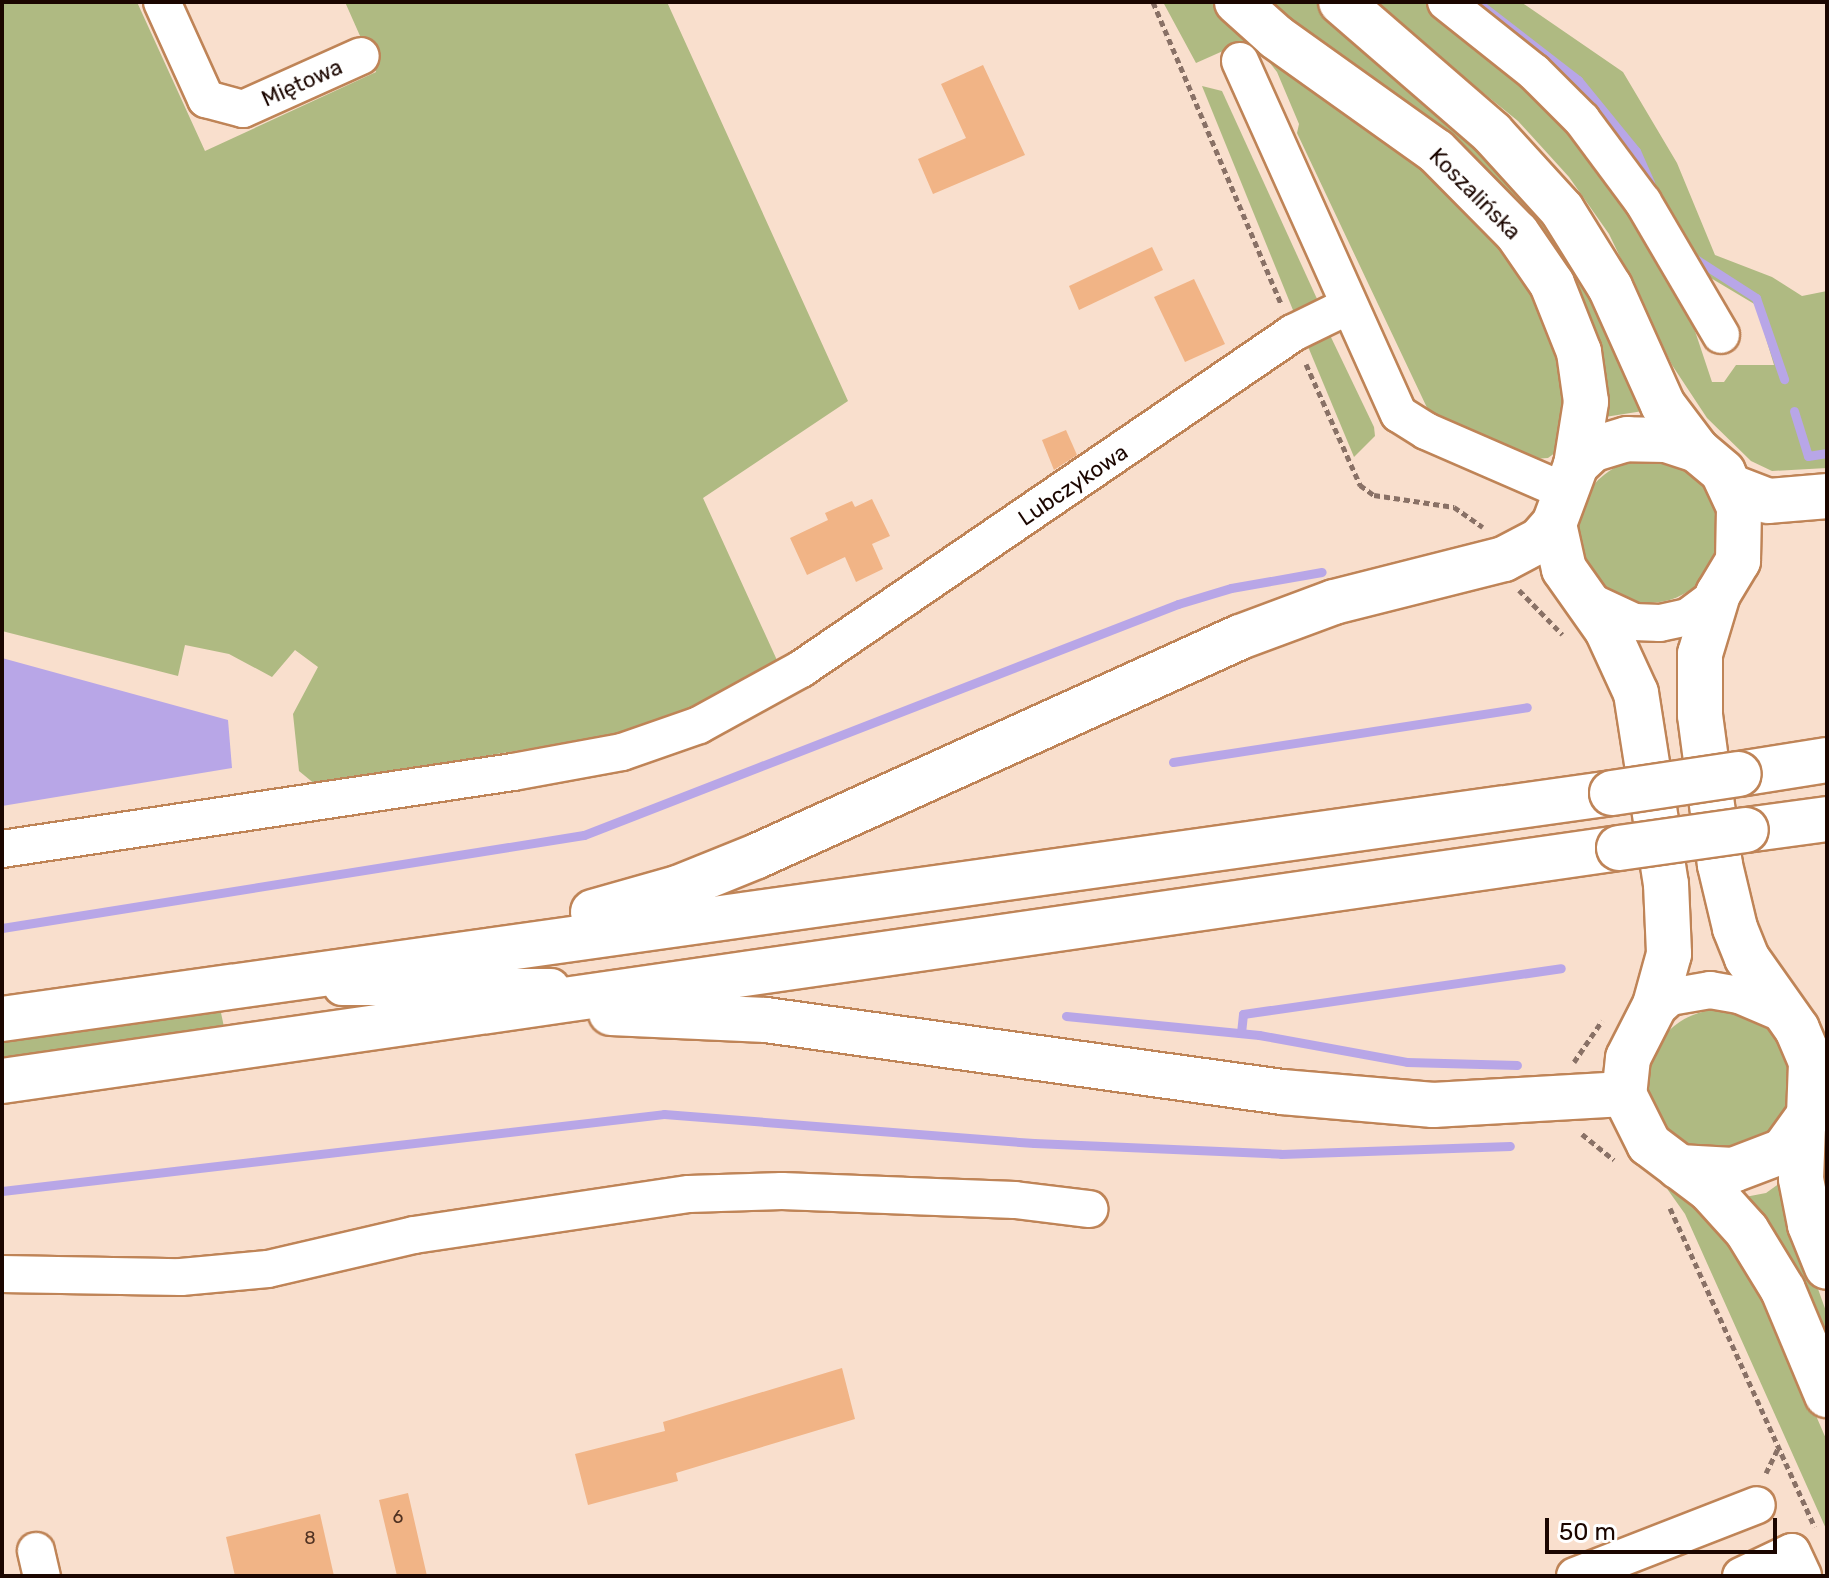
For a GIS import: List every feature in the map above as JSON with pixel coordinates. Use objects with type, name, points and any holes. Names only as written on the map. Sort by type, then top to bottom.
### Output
[{"type":"main road","name":"Koszalińska","points":[[1237,2],[1276,37],[1436,151],[1517,233],[1552,284],[1579,352],[1586,402],[1564,493]]},
{"type":"main road","points":[[1341,2],[1492,133],[1562,210],[1610,287],[1663,405],[1697,450],[1732,487],[1768,501],[1827,496]]},
{"type":"main road","points":[[429,987],[678,888],[1240,637],[1334,602],[1504,559],[1540,540],[1564,493],[1592,450],[1627,439],[1666,440],[1697,450]]},
{"type":"main road","points":[[1732,487],[1742,543],[1732,575],[1718,594],[1706,627],[1698,678],[1720,865],[1747,958],[1786,1015],[1811,1062],[1813,1113],[1801,1179],[1810,1225],[1827,1267]]},
{"type":"main road","points":[[1564,493],[1564,569],[1619,651],[1645,730],[1670,926],[1669,954],[1651,1014],[1628,1058],[1624,1094],[1640,1133],[1710,1190],[1747,1231],[1783,1290],[1827,1395]]},
{"type":"main road","points":[[2,1081],[240,1044],[630,930],[1612,793],[1827,760]]},
{"type":"main road","points":[[2,1019],[209,988],[636,987],[1827,819]]},
{"type":"main road","points":[[429,987],[676,1014],[766,1020],[1282,1092],[1433,1105],[1624,1094]]},
{"type":"main road","points":[[1679,1167],[1716,1171],[1751,1166],[1783,1151],[1813,1113]]},
{"type":"street","name":"Miętowa","points":[[162,2],[206,99],[243,109],[361,56]]},
{"type":"street","points":[[1446,2],[1534,72],[1582,120],[1643,202],[1721,335]]},
{"type":"street","points":[[1240,61],[1399,414],[1426,431],[1564,493]]},
{"type":"street","name":"Lubczykowa","points":[[2,849],[289,809],[622,752],[699,725],[801,669],[1293,333],[1348,306]]},
{"type":"street","points":[[1585,599],[1634,622],[1660,623],[1688,617],[1718,594]]},
{"type":"street","points":[[1651,1014],[1670,997],[1710,990],[1739,995],[1786,1015]]},
{"type":"street","points":[[2,1274],[181,1277],[268,1269],[414,1235],[689,1194],[782,1191],[969,1198],[1089,1209]]},
{"type":"street","points":[[1575,1576],[1757,1505]]},
{"type":"street","points":[[1741,1576],[1792,1552],[1803,1576]]},
{"type":"green space","points":[[2,2],[137,2],[205,151],[376,72],[345,2],[667,2],[848,401],[703,498],[781,669],[699,708],[620,733],[316,785],[299,771],[293,714],[318,667],[295,650],[272,677],[229,654],[185,645],[178,676],[2,631]]},
{"type":"green space","points":[[1163,2],[1224,2],[1400,146],[1504,248],[1544,312],[1566,385],[1559,450],[1548,458],[1533,459],[1430,414],[1297,133],[1299,124],[1277,72],[1267,59],[1245,50],[1223,51],[1196,63]]},
{"type":"green space","points":[[1252,2],[1322,2],[1488,156],[1543,217],[1587,282],[1643,411],[1605,417],[1594,336]]},
{"type":"green space","points":[[1371,2],[1428,2],[1539,94],[1614,182],[1691,319],[1712,382],[1724,382],[1736,365],[1774,365],[1756,305],[1704,274],[1466,2],[1521,2],[1623,72],[1677,163],[1715,255],[1772,277],[1802,296],[1827,291],[1827,468],[1772,471],[1751,461],[1707,418],[1672,365],[1609,234],[1569,177],[1518,121]]},
{"type":"green space","points":[[1202,86],[1222,91],[1318,301],[1297,320]]},
{"type":"green space","points":[[1328,331],[1374,427],[1375,436],[1354,457],[1304,337]]},
{"type":"green space","points":[[1649,459],[1676,465],[1700,480],[1715,504],[1721,531],[1715,558],[1700,582],[1676,597],[1649,603],[1622,597],[1598,582],[1583,558],[1577,531],[1583,504],[1598,480],[1622,465]]},
{"type":"green space","points":[[220,1008],[224,1027],[2,1060],[2,1040]]},
{"type":"green space","points":[[1719,1010],[1746,1015],[1770,1030],[1785,1054],[1790,1081],[1785,1108],[1770,1132],[1746,1147],[1719,1152],[1692,1147],[1668,1132],[1653,1108],[1648,1081],[1653,1054],[1668,1030],[1692,1015]]},
{"type":"green space","points":[[1663,1183],[1678,1190],[1727,1236],[1764,1296],[1827,1441],[1827,1531],[1685,1214]]},
{"type":"green space","points":[[1780,1183],[1827,1314],[1827,1346],[1745,1197],[1766,1193]]},
{"type":"shaded area","points":[[2,658],[228,720],[232,768],[2,806]]},
{"type":"building","points":[[983,65],[1025,155],[933,194],[918,159],[966,138],[941,84]]},
{"type":"building","points":[[1152,247],[1163,270],[1079,310],[1069,286]]},
{"type":"building","points":[[1194,279],[1225,344],[1185,362],[1154,297]]},
{"type":"building","points":[[1066,430],[1077,455],[1054,470],[1042,440]]},
{"type":"building","points":[[872,499],[890,536],[872,544],[883,569],[856,582],[845,557],[807,575],[790,538],[828,520],[825,513],[852,501],[855,507]]},
{"type":"building","points":[[842,1368],[855,1419],[676,1473],[678,1481],[588,1505],[575,1454],[665,1431],[663,1422]]},
{"type":"building","points":[[408,1493],[427,1576],[397,1576],[379,1500]]},
{"type":"building","points":[[320,1514],[334,1576],[235,1576],[226,1537]]},
{"type":"waterway","points":[[1477,2],[1578,80],[1636,151],[1650,183]]},
{"type":"waterway","points":[[1694,258],[1756,298],[1784,379]]},
{"type":"waterway","points":[[1794,411],[1808,456],[1827,453]]},
{"type":"waterway","points":[[2,928],[584,835],[1178,604],[1231,588],[1322,572]]},
{"type":"waterway","points":[[1173,762],[1527,707]]},
{"type":"waterway","points":[[1241,1033],[1243,1014],[1561,968]]},
{"type":"waterway","points":[[1066,1016],[1259,1035],[1407,1062],[1517,1065]]},
{"type":"waterway","points":[[2,1191],[664,1114],[1034,1143],[1281,1154],[1510,1146]]}]
